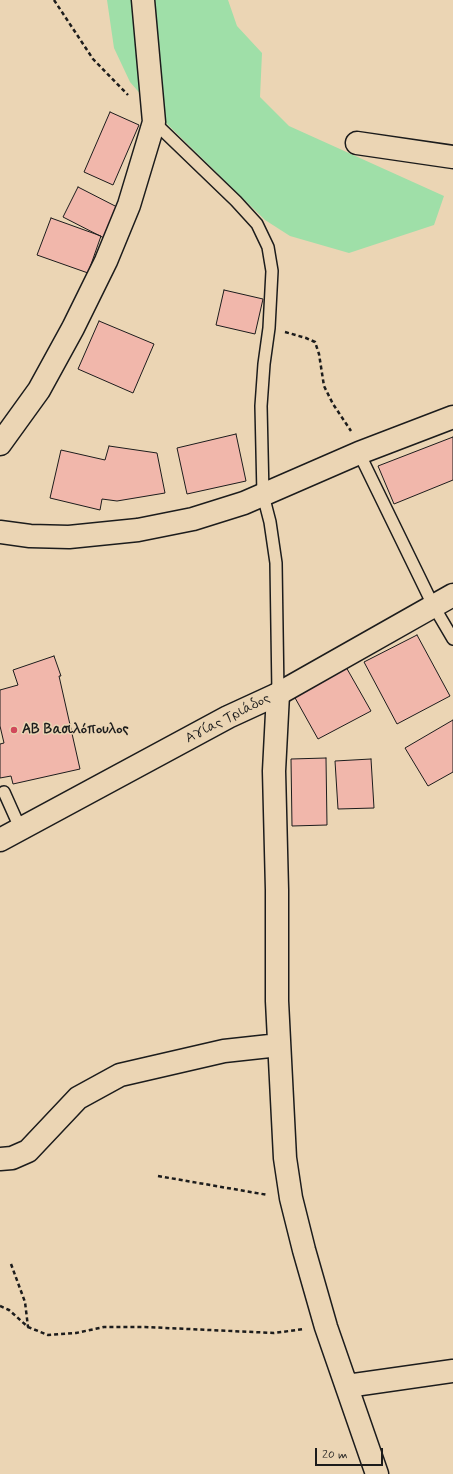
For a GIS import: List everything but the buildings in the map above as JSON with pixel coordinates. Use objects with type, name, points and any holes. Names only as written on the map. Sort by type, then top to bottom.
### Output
[{"type":"street","points":[[0,444],[39,390],[73,328],[106,260],[129,204],[154,122],[144,0]]},
{"type":"street","points":[[357,143],[453,157]]},
{"type":"street","points":[[1,538],[30,536],[70,537],[138,530],[193,519],[244,503],[359,453],[453,417]]},
{"type":"street","name":"Αγίας Τριάδος","points":[[0,840],[228,717],[278,694],[453,595]]},
{"type":"street","points":[[278,694],[274,771],[277,890],[277,1001],[285,1158],[292,1198],[304,1250],[326,1327],[377,1474]]},
{"type":"street","points":[[0,1158],[12,1158],[28,1151],[78,1098],[120,1075],[224,1051],[279,1045]]},
{"type":"street","points":[[347,1386],[453,1371]]},
{"type":"lane","points":[[154,122],[236,201],[257,224],[268,247],[272,271],[269,328],[264,364],[261,406],[263,495],[270,522],[276,563],[278,694]]},
{"type":"lane","points":[[359,453],[433,605],[453,639]]},
{"type":"lane","points":[[4,792],[21,830]]},
{"type":"path","points":[[54,0],[93,59],[128,96]]},
{"type":"path","points":[[269,328],[306,338],[315,342],[319,354],[324,386],[333,404],[351,431]]},
{"type":"path","points":[[158,1176],[292,1198]]},
{"type":"path","points":[[12,1264],[25,1302],[28,1327]]},
{"type":"path","points":[[0,1306],[9,1310],[28,1327],[48,1335],[76,1333],[104,1328],[152,1328],[274,1333],[326,1327]]},
{"type":"green space","points":[[107,0],[228,0],[237,26],[262,53],[260,97],[289,126],[444,196],[434,225],[349,253],[290,236],[265,220],[164,121],[130,82],[114,48]]},
{"type":"place","name":"ΑΒ Βασιλόπουλος","points":[[14,730]]}]
